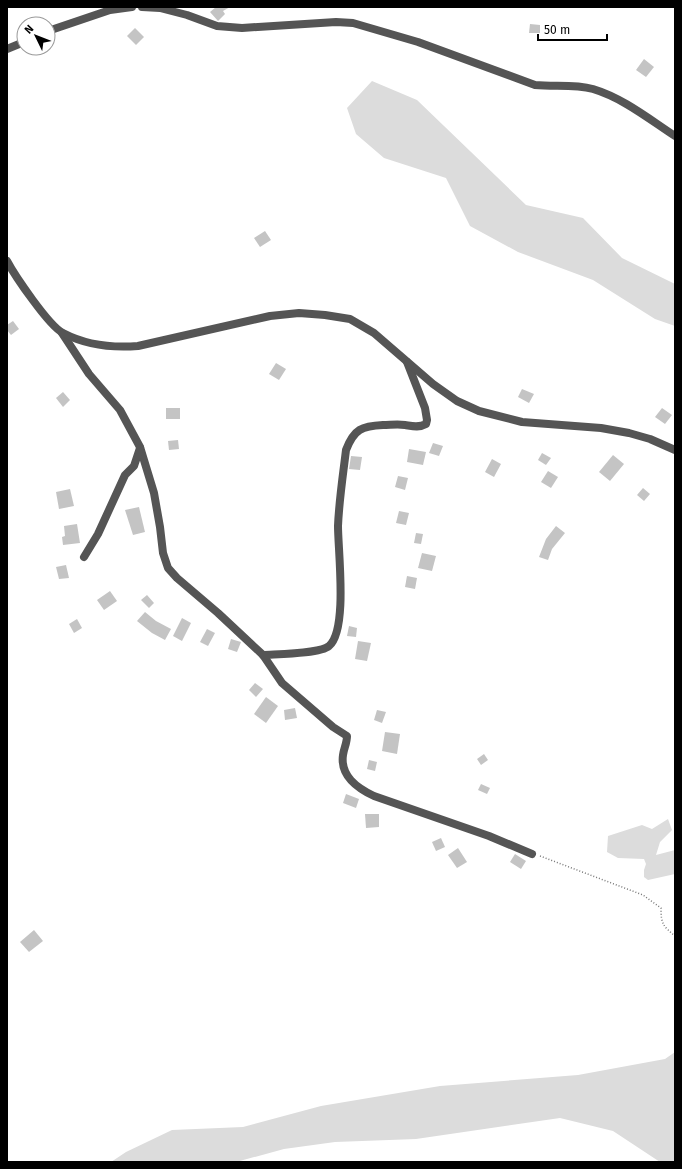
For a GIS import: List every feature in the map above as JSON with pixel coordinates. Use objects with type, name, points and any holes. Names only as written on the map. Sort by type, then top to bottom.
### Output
[{"type":"street","points":[[56,28],[110,10],[132,7]]},
{"type":"street","points":[[142,7],[160,8],[217,26],[242,28],[336,22],[354,23],[418,42],[535,85],[572,86],[593,89],[612,96],[633,108],[675,136]]},
{"type":"street","points":[[7,261],[13,272],[45,315],[62,333],[88,374],[120,410],[140,447],[154,493],[163,553],[168,568],[177,578],[218,613],[263,655],[282,683],[332,728],[347,736],[343,755],[344,768],[349,780],[360,789],[387,801],[489,836],[532,854]]},
{"type":"street","points":[[62,333],[85,342],[122,347],[138,346],[270,316],[299,312],[350,319],[374,332],[433,384],[457,401],[479,411],[522,422],[601,428],[629,433],[650,439],[675,450]]},
{"type":"street","points":[[263,655],[319,650],[328,647],[334,638],[339,623],[341,586],[338,553],[338,525],[346,450],[349,441],[354,434],[361,428],[367,426],[422,426],[426,424],[427,420],[425,408],[407,362]]},
{"type":"street","points":[[84,556],[98,534],[125,475],[134,466],[140,447]]},
{"type":"path","points":[[532,854],[643,895],[661,908],[660,921],[668,931],[675,936]]},
{"type":"shaded area","points":[[372,81],[417,100],[526,205],[583,218],[622,258],[675,284],[675,326],[655,319],[593,280],[518,252],[470,226],[446,178],[384,158],[356,134],[347,108]]},
{"type":"shaded area","points":[[668,819],[672,830],[660,842],[656,855],[675,850],[675,874],[648,880],[644,877],[646,864],[644,859],[618,858],[607,852],[608,836],[642,825],[652,829]]},
{"type":"shaded area","points":[[675,1052],[675,1162],[660,1162],[613,1131],[560,1118],[416,1139],[335,1142],[284,1149],[236,1162],[111,1162],[126,1152],[172,1130],[243,1127],[321,1106],[440,1086],[578,1075],[665,1059]]},
{"type":"building","points":[[216,7],[230,7],[223,11],[225,14],[218,21],[210,12]]},
{"type":"building","points":[[530,24],[540,25],[540,33],[529,33]]},
{"type":"building","points":[[135,28],[144,37],[136,45],[127,36]]},
{"type":"building","points":[[644,59],[654,67],[646,77],[636,70]]},
{"type":"building","points":[[265,231],[271,240],[260,247],[254,238]]},
{"type":"building","points":[[13,321],[19,329],[11,335],[7,330],[7,325]]},
{"type":"building","points":[[276,363],[286,369],[279,380],[269,374]]},
{"type":"building","points":[[522,389],[534,394],[529,403],[518,397]]},
{"type":"building","points":[[63,392],[70,400],[63,407],[56,398]]},
{"type":"building","points":[[166,408],[180,408],[180,419],[166,419]]},
{"type":"building","points":[[662,408],[672,415],[665,424],[655,417]]},
{"type":"building","points":[[178,440],[179,449],[169,450],[168,441]]},
{"type":"building","points":[[433,443],[443,446],[439,456],[429,453]]},
{"type":"building","points":[[409,449],[426,452],[423,465],[407,462]]},
{"type":"building","points":[[542,453],[551,458],[546,465],[538,460]]},
{"type":"building","points":[[613,455],[624,464],[610,481],[599,472]]},
{"type":"building","points":[[351,456],[362,457],[360,470],[349,469]]},
{"type":"building","points":[[492,459],[501,464],[494,477],[485,472]]},
{"type":"building","points":[[548,471],[558,477],[551,488],[541,482]]},
{"type":"building","points":[[398,476],[408,478],[405,490],[395,487]]},
{"type":"building","points":[[643,488],[650,494],[644,501],[637,495]]},
{"type":"building","points":[[70,489],[74,506],[59,509],[56,492]]},
{"type":"building","points":[[139,507],[145,532],[133,535],[125,510]]},
{"type":"building","points":[[399,511],[409,513],[406,525],[396,523]]},
{"type":"building","points":[[77,524],[80,543],[63,545],[62,537],[65,536],[64,526]]},
{"type":"building","points":[[556,526],[565,533],[552,549],[548,560],[539,557],[546,539]]},
{"type":"building","points":[[416,533],[423,534],[421,544],[414,543]]},
{"type":"building","points":[[422,553],[436,556],[432,571],[418,568]]},
{"type":"building","points":[[66,565],[69,578],[59,579],[56,567]]},
{"type":"building","points":[[407,576],[417,578],[415,589],[405,587]]},
{"type":"building","points":[[110,591],[117,601],[104,610],[97,600]]},
{"type":"building","points":[[147,595],[154,603],[149,608],[141,600]]},
{"type":"building","points":[[145,612],[156,621],[171,629],[165,640],[152,633],[137,621]]},
{"type":"building","points":[[182,618],[191,623],[182,641],[173,636]]},
{"type":"building","points":[[77,619],[82,628],[74,633],[69,624]]},
{"type":"building","points":[[349,626],[357,628],[356,637],[347,636]]},
{"type":"building","points":[[207,629],[215,633],[208,646],[200,642]]},
{"type":"building","points":[[231,639],[241,642],[237,652],[228,649]]},
{"type":"building","points":[[358,641],[371,643],[367,661],[355,659]]},
{"type":"building","points":[[255,683],[263,689],[256,697],[249,690]]},
{"type":"building","points":[[266,697],[278,706],[266,723],[254,714]]},
{"type":"building","points":[[295,708],[297,718],[285,720],[284,710]]},
{"type":"building","points":[[377,710],[386,712],[382,723],[374,720]]},
{"type":"building","points":[[385,732],[400,734],[397,754],[382,751]]},
{"type":"building","points":[[484,754],[488,760],[481,765],[477,759]]},
{"type":"building","points":[[369,760],[377,762],[375,771],[367,769]]},
{"type":"building","points":[[481,784],[490,788],[487,794],[478,790]]},
{"type":"building","points":[[346,794],[359,799],[356,808],[343,803]]},
{"type":"building","points":[[365,814],[379,814],[379,827],[366,828]]},
{"type":"building","points":[[441,838],[445,847],[436,851],[432,842]]},
{"type":"building","points":[[458,848],[467,862],[457,868],[448,855]]},
{"type":"building","points":[[515,854],[526,861],[521,869],[510,862]]},
{"type":"building","points":[[34,930],[43,941],[29,952],[20,942]]}]
